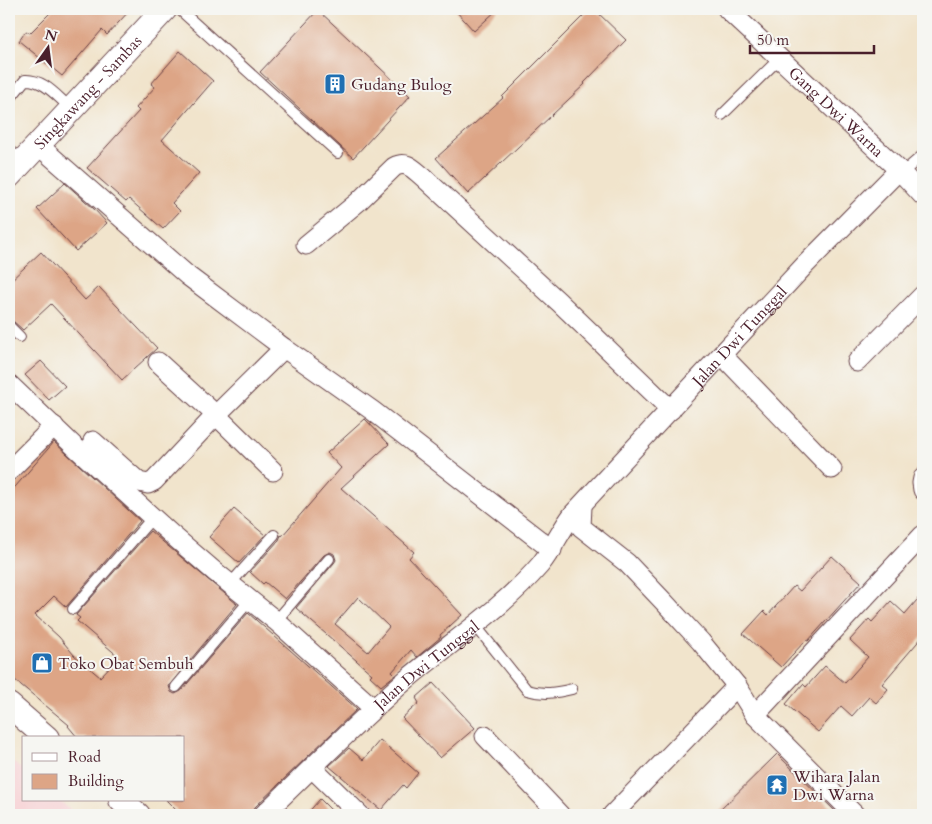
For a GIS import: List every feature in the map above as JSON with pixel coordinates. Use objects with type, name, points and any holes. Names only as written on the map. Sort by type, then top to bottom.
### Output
[{"type":"street","name":"Singkawang - Sambas","points":[[19,158],[71,108],[165,9]]},
{"type":"street","name":"Gang Dwi Warna","points":[[728,9],[901,172],[923,196]]},
{"type":"street","points":[[19,158],[188,276],[284,348],[373,411],[553,547],[565,542],[581,527],[582,506]]},
{"type":"street","points":[[306,245],[358,202],[394,167],[401,164],[406,165],[423,177],[559,302],[671,410]]},
{"type":"street","name":"Jalan Dwi Tunggal","points":[[263,815],[374,708],[475,625],[519,586],[553,547],[573,514],[804,266],[901,172]]},
{"type":"street","points":[[857,362],[923,294]]},
{"type":"street","points":[[94,441],[139,482],[148,484],[154,481],[216,415],[284,348]]},
{"type":"street","points":[[722,355],[832,469]]},
{"type":"street","points":[[158,362],[273,471]]},
{"type":"street","points":[[9,384],[153,517],[276,621],[374,708]]},
{"type":"street","points":[[9,471],[54,426]]},
{"type":"street","points":[[923,478],[923,490]]},
{"type":"street","points":[[581,527],[627,563],[701,642],[737,686],[755,715],[855,815]]},
{"type":"street","points":[[755,715],[923,535]]},
{"type":"street","points":[[612,815],[737,686]]},
{"type":"street","points":[[9,705],[45,736]]},
{"type":"street","points":[[485,736],[560,815]]},
{"type":"street","points":[[312,768],[360,815]]},
{"type":"street","points":[[123,802],[138,815]]},
{"type":"lane","points":[[179,9],[338,153]]},
{"type":"lane","points":[[722,115],[780,58]]},
{"type":"lane","points":[[9,100],[25,80],[30,80],[40,82],[71,108]]},
{"type":"lane","points":[[901,172],[923,154]]},
{"type":"lane","points":[[9,326],[20,337]]},
{"type":"lane","points":[[73,609],[153,517]]},
{"type":"lane","points":[[230,584],[274,535]]},
{"type":"lane","points":[[276,621],[328,559]]},
{"type":"lane","points":[[176,687],[250,600]]},
{"type":"lane","points":[[475,625],[527,690],[553,694],[572,689]]},
{"type":"shaded area","points":[[9,759],[22,769],[22,802],[61,802],[77,815],[9,815]]},
{"type":"building","points":[[54,9],[131,9],[107,35],[102,30],[62,76],[19,41],[26,31],[30,33]]},
{"type":"building","points":[[454,9],[498,9],[474,31]]},
{"type":"building","points":[[590,9],[594,9],[626,40],[585,84],[468,194],[436,158],[503,98]]},
{"type":"building","name":"Gudang Bulog","points":[[318,10],[410,96],[353,158],[260,72]]},
{"type":"building","points":[[180,51],[213,81],[162,140],[199,173],[172,203],[180,211],[163,229],[129,199],[126,202],[87,168],[139,111],[136,108],[155,87],[151,84]]},
{"type":"building","points":[[65,183],[107,223],[76,251],[37,209]]},
{"type":"building","points":[[41,252],[85,300],[99,287],[157,348],[122,380],[51,304],[23,330],[9,319],[9,282]]},
{"type":"building","points":[[41,361],[65,386],[49,400],[25,375]]},
{"type":"building","points":[[365,419],[389,444],[341,488],[414,552],[409,558],[462,615],[440,635],[441,637],[417,657],[411,650],[392,672],[395,675],[381,686],[370,676],[372,674],[296,608],[334,563],[336,560],[334,554],[330,552],[324,555],[285,599],[265,582],[263,584],[250,572],[341,468],[327,453]],"holes":[[[358,597],[389,627],[368,652],[335,624]]]},
{"type":"building","points":[[54,442],[140,521],[66,607],[54,596],[35,615],[59,637],[74,655],[100,677],[119,657],[77,621],[80,618],[76,615],[150,531],[237,604],[171,683],[169,686],[171,692],[175,694],[181,691],[248,613],[357,709],[255,807],[252,815],[181,815],[168,802],[185,802],[185,736],[76,736],[69,725],[9,675],[9,494]]},
{"type":"building","points":[[234,509],[265,535],[239,563],[209,537]]},
{"type":"building","points":[[832,556],[861,582],[808,641],[806,640],[781,667],[743,634],[764,611],[768,615],[794,586],[800,591]]},
{"type":"building","points":[[923,593],[923,636],[882,684],[888,689],[876,703],[869,697],[852,716],[841,706],[818,732],[786,704],[803,684],[806,687],[825,666],[845,683],[868,657],[850,640],[869,619],[872,622],[891,601],[905,614]]},
{"type":"building","points":[[433,683],[475,728],[440,758],[402,718],[419,703],[416,698]]},
{"type":"building","points":[[380,740],[418,773],[406,788],[403,785],[381,810],[329,766],[349,748],[363,760]]},
{"type":"building","name":"Wihara Jalan Dwi Warna","points":[[777,754],[839,815],[715,815]]},
{"type":"building","points":[[320,799],[336,815],[306,815]]},
{"type":"place","name":"Gudang Bulog","points":[[335,84]]},
{"type":"place","name":"Toko Obat Sembuh","points":[[42,663]]},
{"type":"place","name":"Wihara Jalan Dwi Warna","points":[[777,785]]}]
